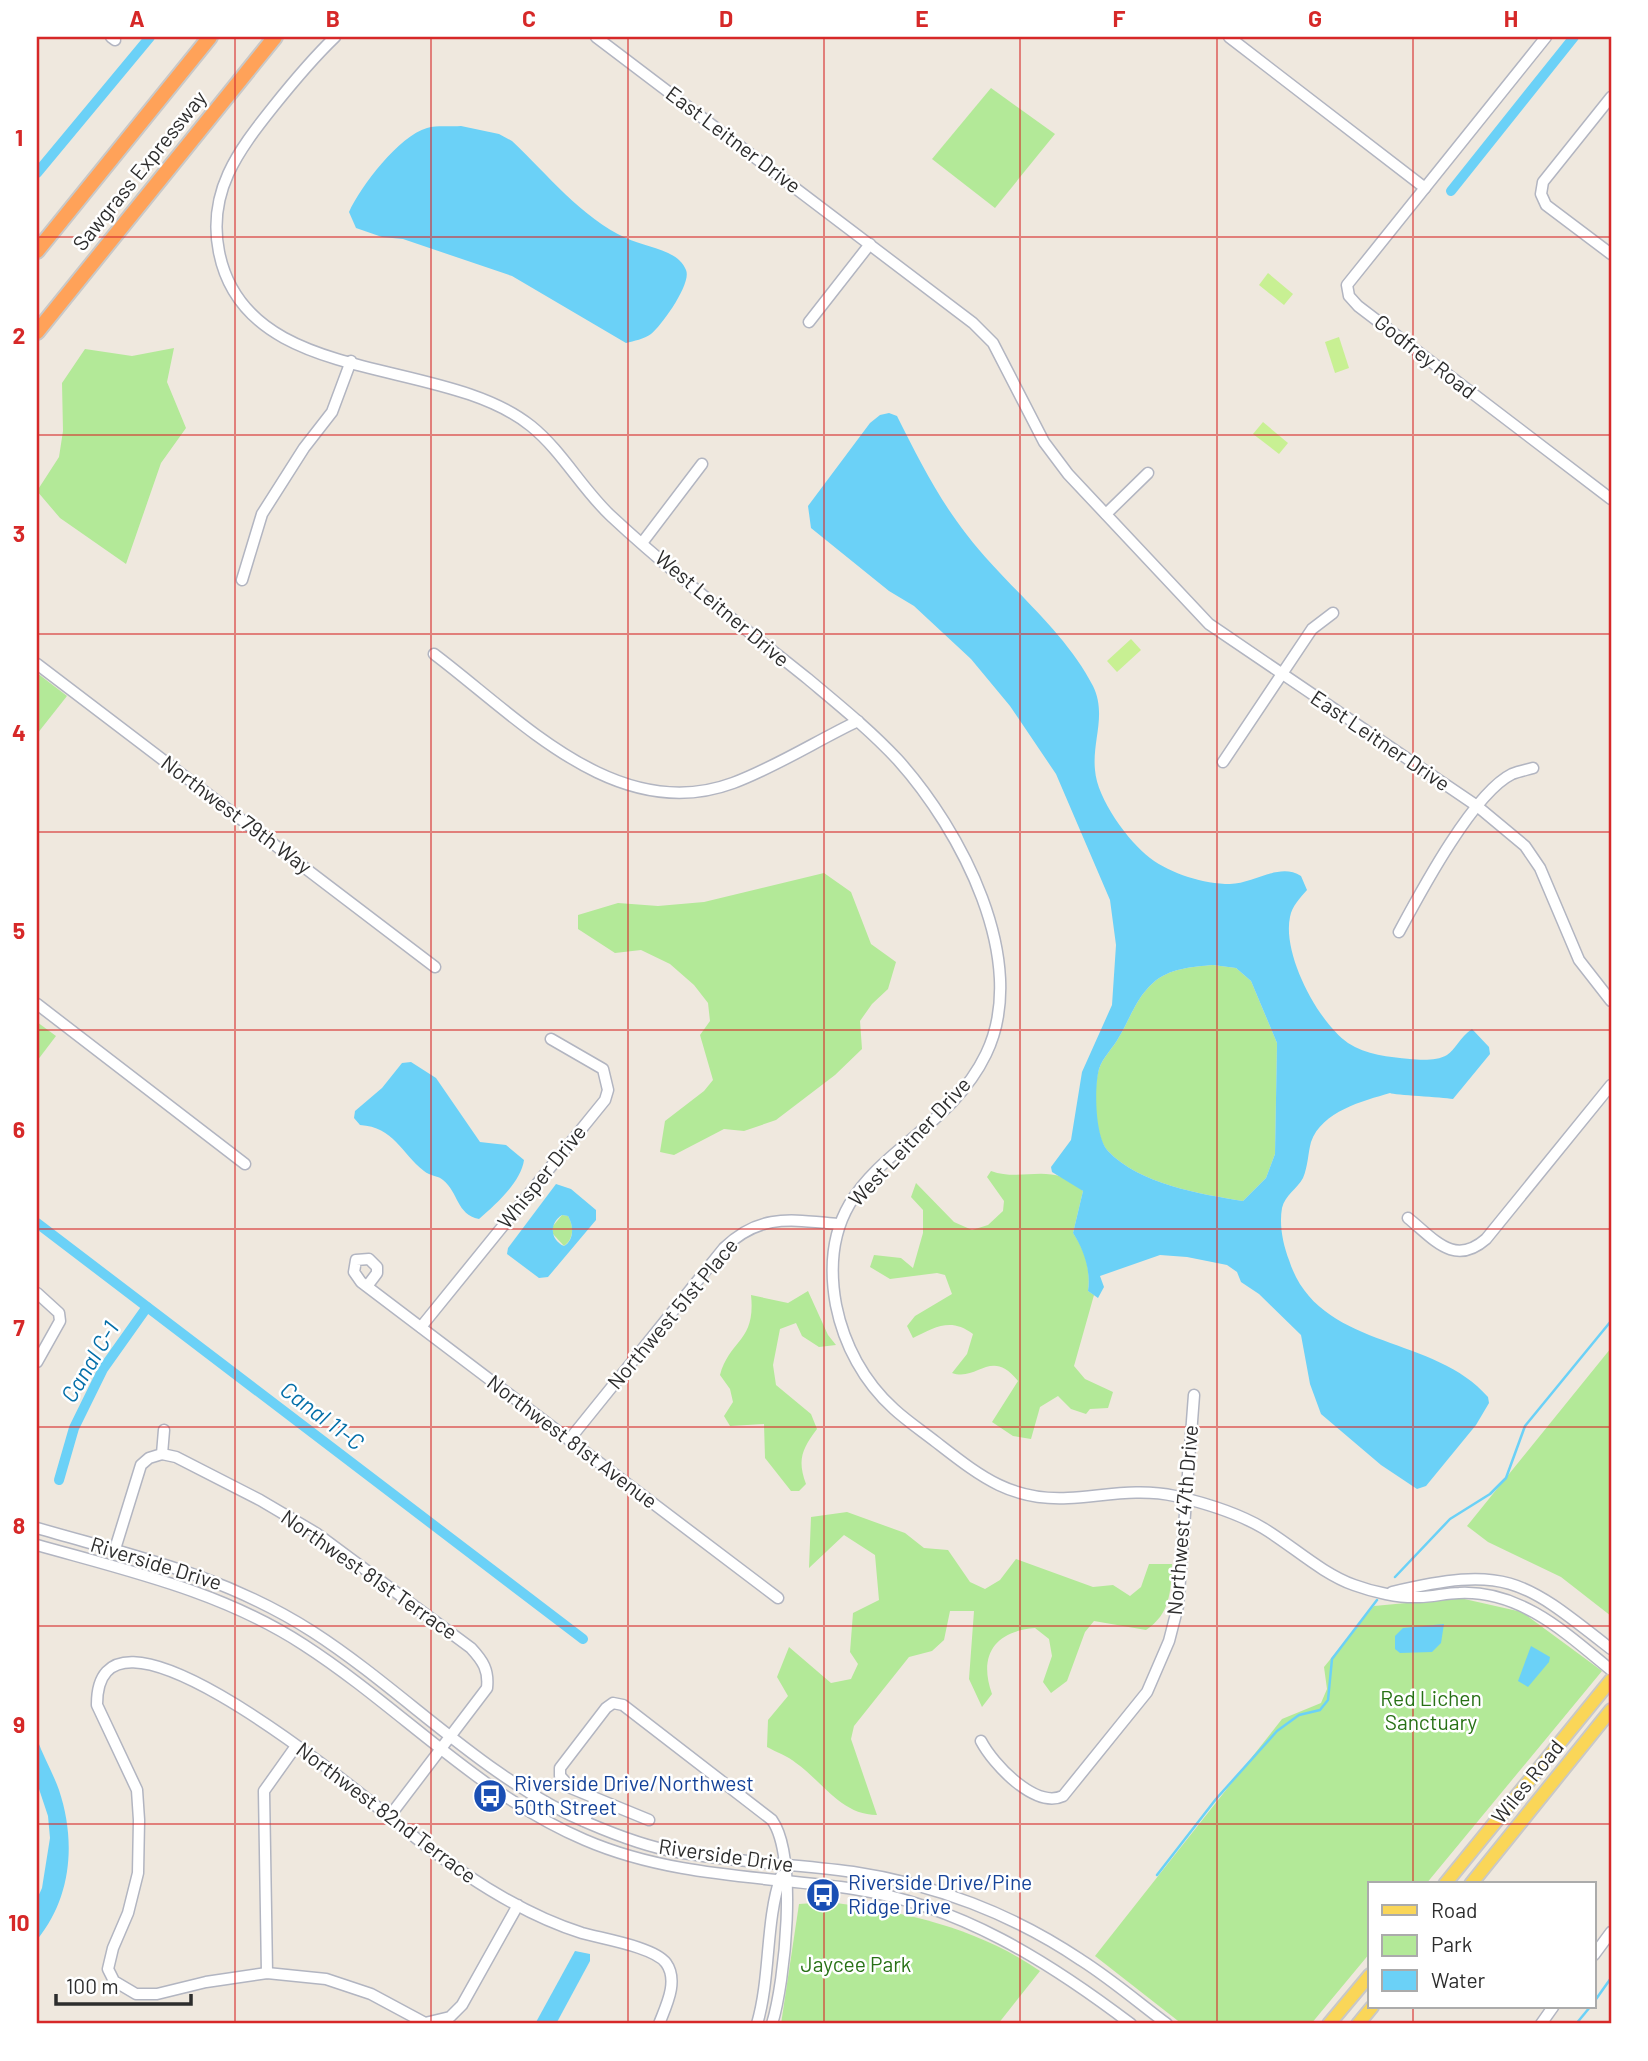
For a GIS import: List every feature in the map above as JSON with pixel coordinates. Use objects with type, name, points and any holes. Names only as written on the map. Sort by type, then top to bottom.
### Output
[{"type":"highway","name":"Sawgrass Expressway","points":[[37,251],[209,37]]},
{"type":"highway","name":"Sawgrass Expressway","points":[[37,332],[275,37]]},
{"type":"main road","name":"Wiles Road","points":[[1447,1882],[1611,1680]]},
{"type":"main road","name":"Wiles Road","points":[[1473,1882],[1611,1710]]},
{"type":"main road","points":[[1329,2024],[1368,1977]]},
{"type":"main road","points":[[1358,2024],[1371,2008]]},
{"type":"street","name":"West Leitner Drive","points":[[335,37],[306,65],[237,152],[223,180],[217,206],[216,237],[221,264],[235,295],[251,317],[276,335],[307,348],[485,401],[511,412],[532,426],[607,513],[858,720],[899,761],[934,806],[965,860],[999,958],[1001,991],[998,1020],[988,1051],[974,1075],[954,1098],[865,1184],[838,1224],[833,1276],[837,1308],[847,1344],[864,1376],[891,1407],[976,1473],[1009,1491],[1033,1498],[1154,1492],[1234,1513],[1354,1585],[1410,1598],[1478,1594],[1527,1607],[1552,1622],[1611,1670]]},
{"type":"street","name":"East Leitner Drive","points":[[596,37],[973,323],[993,343],[1044,442],[1068,474],[1209,624],[1477,806],[1525,846],[1540,867],[1579,960],[1611,1002]]},
{"type":"street","points":[[1229,37],[1425,188]]},
{"type":"street","name":"Godfrey Road","points":[[1546,37],[1354,272],[1347,285],[1349,296],[1611,499]]},
{"type":"street","points":[[1611,97],[1607,111],[1543,182],[1541,194],[1546,205],[1611,254]]},
{"type":"street","points":[[809,321],[870,244]]},
{"type":"street","points":[[242,580],[262,513],[304,447],[332,412],[351,361]]},
{"type":"street","name":"West Leitner Drive","points":[[642,543],[702,464]]},
{"type":"street","points":[[1106,514],[1148,473]]},
{"type":"street","points":[[1223,762],[1312,629],[1333,613]]},
{"type":"street","points":[[434,654],[568,756],[617,783],[650,791],[681,795],[733,783],[858,720]]},
{"type":"street","name":"Northwest 79th Way","points":[[37,664],[435,967]]},
{"type":"street","points":[[1399,932],[1434,868],[1477,806],[1510,775],[1533,768]]},
{"type":"street","points":[[37,1004],[245,1164]]},
{"type":"street","name":"Whisper Drive","points":[[421,1327],[606,1100],[608,1090],[603,1069],[551,1039]]},
{"type":"street","points":[[1408,1218],[1443,1246],[1456,1251],[1473,1251],[1486,1239],[1611,1085]]},
{"type":"street","name":"Northwest 51st Place","points":[[569,1440],[724,1248],[743,1230],[764,1222],[793,1220],[838,1224]]},
{"type":"street","name":"Northwest 81st Avenue","points":[[368,1285],[778,1598]]},
{"type":"street","points":[[37,1293],[59,1313],[60,1321],[37,1362]]},
{"type":"street","name":"Northwest 47th Drive","points":[[981,1741],[991,1761],[1040,1799],[1054,1800],[1063,1796],[1147,1692],[1158,1672],[1178,1606],[1194,1395]]},
{"type":"street","points":[[115,1549],[141,1465],[149,1458],[162,1454],[164,1430]]},
{"type":"street","name":"Northwest 81st Terrace","points":[[162,1454],[176,1457],[260,1500],[316,1533],[471,1648],[481,1659],[488,1675],[487,1688],[451,1736]]},
{"type":"street","name":"Riverside Drive","points":[[37,1528],[195,1573],[269,1605],[316,1634],[533,1795],[584,1821],[622,1837],[675,1852],[895,1880],[978,1906],[1035,1931],[1083,1960],[1167,2024]]},
{"type":"street","name":"Riverside Drive","points":[[37,1545],[205,1593],[258,1618],[305,1645],[519,1806],[589,1842],[665,1866],[876,1893],[971,1923],[1022,1948],[1131,2024]]},
{"type":"street","name":"West Leitner Drive","points":[[1388,1592],[1479,1577],[1512,1582],[1548,1601],[1611,1649]]},
{"type":"street","name":"Northwest 82nd Terrace","points":[[267,1973],[157,1994],[136,1993],[114,1981],[108,1969],[113,1948],[128,1913],[138,1873],[139,1820],[137,1790],[97,1705],[97,1690],[102,1676],[111,1666],[125,1661],[137,1662],[194,1681],[228,1698],[465,1874],[518,1905],[579,1932],[653,1953],[666,1963],[672,1978],[659,2024]]},
{"type":"street","points":[[649,1820],[595,1800],[564,1782],[560,1768],[606,1708],[613,1703],[623,1705],[772,1820],[784,1844],[784,1882],[768,1978],[757,2024]]},
{"type":"street","points":[[389,1817],[451,1736]]},
{"type":"street","points":[[296,1746],[264,1791],[267,1973],[326,1979],[372,1994],[425,2023],[437,2022],[450,2017],[462,2005],[518,1905]]},
{"type":"street","points":[[584,1821],[595,1800]]},
{"type":"street","points":[[772,2024],[787,1914],[784,1882]]},
{"type":"street","points":[[1596,1952],[1611,1932]]},
{"type":"street","points":[[1541,2024],[1552,2008]]},
{"type":"green space","points":[[991,88],[1055,134],[995,208],[932,159]]},
{"type":"green space","points":[[1268,273],[1293,294],[1284,305],[1259,285]]},
{"type":"green space","points":[[1339,337],[1349,368],[1335,373],[1325,342]]},
{"type":"green space","points":[[174,348],[167,382],[186,428],[161,463],[126,564],[60,518],[37,491],[59,457],[63,431],[62,383],[85,349],[132,356]]},
{"type":"green space","points":[[1263,422],[1288,443],[1279,454],[1253,434]]},
{"type":"green space","points":[[1131,639],[1141,650],[1117,672],[1107,661]]},
{"type":"green space","points":[[37,673],[67,696],[37,734]]},
{"type":"green space","points":[[824,873],[851,892],[871,944],[896,962],[888,989],[872,1004],[860,1021],[862,1049],[835,1075],[776,1120],[744,1131],[724,1129],[674,1155],[660,1152],[665,1121],[704,1091],[713,1080],[700,1035],[710,1021],[708,1003],[694,985],[670,964],[641,950],[615,953],[578,929],[578,915],[618,903],[658,906],[704,902]]},
{"type":"green space","points":[[1213,965],[1236,968],[1251,981],[1277,1043],[1275,1154],[1266,1178],[1243,1201],[1171,1186],[1136,1172],[1108,1151],[1097,1124],[1099,1069],[1142,995],[1166,974]]},
{"type":"green space","points":[[37,1022],[56,1036],[37,1061]]},
{"type":"green space","points":[[991,1171],[1015,1175],[1060,1176],[1083,1191],[1073,1233],[1086,1260],[1088,1291],[1094,1295],[1074,1366],[1085,1379],[1113,1392],[1108,1408],[1090,1409],[1086,1414],[1071,1409],[1058,1396],[1040,1407],[1031,1439],[1013,1436],[992,1422],[1018,1381],[1008,1371],[992,1366],[961,1375],[952,1373],[967,1354],[973,1334],[950,1325],[936,1327],[913,1338],[907,1326],[915,1316],[952,1294],[945,1275],[937,1273],[890,1279],[870,1267],[874,1255],[901,1258],[913,1268],[923,1233],[923,1210],[911,1197],[916,1183],[954,1222],[972,1230],[988,1225],[1003,1211],[1004,1201],[987,1177]]},
{"type":"green space","points":[[562,1215],[568,1216],[572,1228],[570,1240],[564,1246],[553,1234],[553,1226]]},
{"type":"green space","points":[[808,1291],[828,1335],[836,1345],[819,1347],[802,1336],[796,1323],[780,1329],[773,1365],[776,1385],[811,1414],[817,1429],[802,1455],[806,1484],[799,1491],[791,1491],[765,1458],[764,1424],[730,1426],[724,1416],[733,1402],[730,1389],[720,1375],[724,1363],[750,1322],[751,1295],[788,1303]]},
{"type":"green space","points":[[1611,1348],[1611,1616],[1561,1577],[1488,1542],[1467,1526]]},
{"type":"green space","points":[[847,1512],[905,1533],[924,1548],[948,1550],[970,1582],[985,1589],[1000,1580],[1016,1559],[1093,1587],[1113,1585],[1130,1596],[1141,1587],[1149,1564],[1172,1564],[1168,1602],[1160,1617],[1146,1630],[1094,1621],[1085,1632],[1067,1681],[1051,1693],[1043,1682],[1052,1656],[1049,1639],[1035,1628],[1009,1634],[993,1647],[989,1657],[987,1668],[992,1694],[982,1707],[969,1679],[974,1611],[950,1611],[944,1640],[932,1651],[909,1657],[854,1726],[851,1739],[877,1815],[864,1814],[842,1803],[793,1761],[767,1747],[768,1720],[788,1696],[777,1677],[789,1647],[831,1683],[851,1679],[858,1664],[850,1652],[853,1613],[879,1600],[875,1555],[844,1535],[809,1568],[811,1517]]},
{"type":"green space","name":"Red Lichen Sanctuary","points":[[1460,1598],[1522,1612],[1602,1671],[1428,1882],[1368,1882],[1368,1955],[1311,2024],[1182,2024],[1095,1956],[1282,1719],[1321,1703],[1327,1689],[1324,1667],[1374,1606]]},
{"type":"green space","name":"Jaycee Park","points":[[829,1902],[885,1911],[965,1932],[1016,1956],[1040,1971],[998,2024],[781,2024],[799,1904]]},
{"type":"water","points":[[461,126],[499,134],[512,141],[595,219],[626,238],[668,253],[682,263],[687,276],[685,284],[662,322],[651,334],[626,343],[512,276],[403,239],[382,237],[356,228],[349,212],[362,189],[393,151],[427,128]]},
{"type":"water","points":[[889,413],[897,416],[929,477],[957,521],[1081,665],[1093,686],[1099,707],[1095,770],[1101,794],[1123,830],[1141,851],[1168,869],[1209,882],[1239,883],[1284,871],[1301,876],[1307,890],[1293,909],[1289,932],[1297,968],[1325,1020],[1355,1047],[1386,1056],[1434,1059],[1450,1053],[1472,1029],[1489,1047],[1490,1054],[1453,1099],[1390,1093],[1344,1109],[1324,1122],[1311,1142],[1303,1178],[1282,1208],[1282,1234],[1289,1260],[1304,1289],[1325,1311],[1379,1339],[1438,1361],[1465,1376],[1488,1397],[1489,1403],[1476,1425],[1426,1486],[1417,1489],[1381,1465],[1321,1414],[1310,1384],[1301,1335],[1259,1294],[1241,1282],[1237,1272],[1227,1265],[1160,1255],[1100,1276],[1104,1287],[1098,1298],[1088,1291],[1086,1261],[1073,1233],[1083,1191],[1052,1172],[1051,1167],[1071,1140],[1082,1072],[1112,1005],[1116,945],[1110,900],[1056,774],[1010,706],[971,659],[914,606],[889,591],[811,528],[808,506],[870,423],[880,415]],"holes":[[[1213,965],[1236,968],[1251,981],[1277,1043],[1275,1154],[1266,1178],[1243,1201],[1171,1186],[1136,1172],[1121,1162],[1108,1151],[1100,1135],[1096,1100],[1097,1077],[1101,1065],[1138,1002],[1153,983],[1166,974],[1189,968]]]},
{"type":"water","points":[[411,1062],[436,1078],[480,1142],[506,1145],[524,1160],[513,1184],[479,1219],[466,1213],[448,1185],[424,1171],[389,1136],[381,1130],[360,1125],[354,1118],[355,1111],[382,1088],[402,1063]]},
{"type":"water","points":[[556,1184],[571,1189],[596,1210],[596,1220],[548,1277],[539,1278],[507,1254],[508,1248]],"holes":[[[562,1215],[568,1216],[572,1232],[570,1240],[564,1246],[556,1240],[553,1227]]]},
{"type":"water","points":[[1444,1624],[1441,1643],[1432,1652],[1400,1653],[1395,1649],[1395,1636],[1403,1628]]},
{"type":"water","points":[[1531,1646],[1550,1657],[1549,1662],[1528,1687],[1518,1681]]},
{"type":"water","points":[[37,1739],[59,1790],[68,1829],[69,1849],[68,1868],[58,1906],[37,1940],[37,1899],[42,1888],[50,1838],[48,1816],[37,1783]]},
{"type":"water","points":[[575,1951],[590,1954],[590,1961],[556,2024],[535,2024]]},
{"type":"waterway","points":[[37,173],[150,37]]},
{"type":"waterway","points":[[1451,191],[1574,37]]},
{"type":"waterway","name":"Canal 11-C","points":[[37,1223],[583,1639]]},
{"type":"waterway","name":"Canal C-1","points":[[59,1480],[74,1428],[103,1369],[147,1307]]},
{"type":"waterway","points":[[1395,1577],[1450,1519],[1490,1494],[1506,1478],[1525,1426],[1611,1321]]},
{"type":"waterway","points":[[1157,1875],[1216,1799],[1277,1731],[1299,1715],[1320,1710],[1328,1700],[1332,1659],[1377,1600]]},
{"type":"waterway","points":[[1596,1999],[1611,1978]]},
{"type":"waterway","points":[[1576,2024],[1589,2008]]},
{"type":"place","name":"Riverside Drive/Northwest 50th Street","points":[[490,1796]]},
{"type":"place","name":"Riverside Drive/Pine Ridge Drive","points":[[823,1895]]}]
